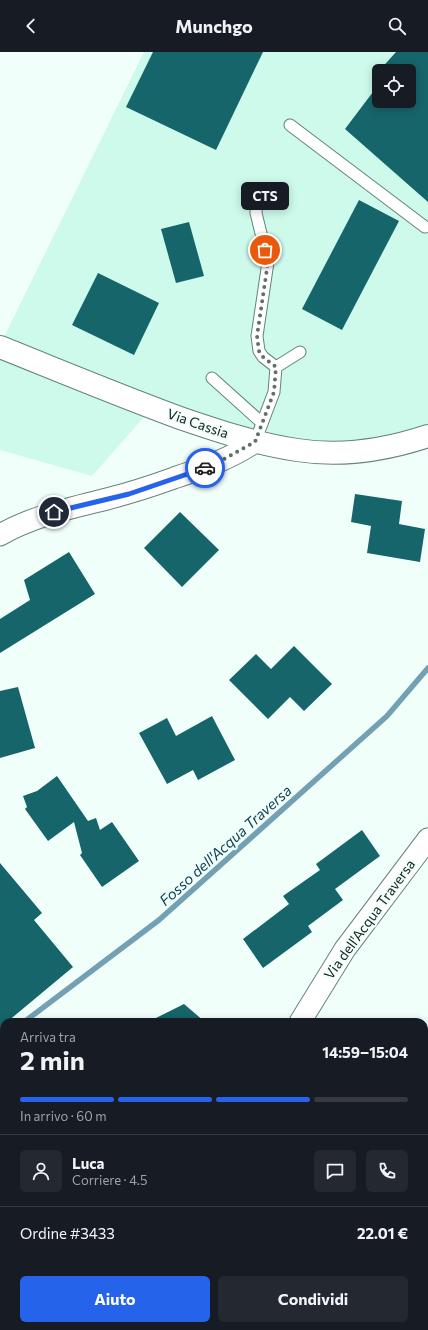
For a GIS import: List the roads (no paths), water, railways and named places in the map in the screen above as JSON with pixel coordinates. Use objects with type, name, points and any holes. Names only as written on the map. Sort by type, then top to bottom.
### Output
[{"type":"street","name":"Via Cassia","points":[[0,347],[152,408],[209,428],[259,432],[298,451],[346,452],[384,449],[428,436]]},
{"type":"street","points":[[0,535],[13,528],[54,512],[129,494],[208,466],[238,452],[259,432]]},
{"type":"street","name":"Via dell'Acqua Traversa","points":[[302,1018],[345,949],[428,839]]},
{"type":"lane","points":[[290,126],[425,227]]},
{"type":"lane","points":[[257,197],[256,213],[268,262],[257,336],[259,351],[263,357],[276,367]]},
{"type":"lane","points":[[276,367],[300,352]]},
{"type":"lane","points":[[212,378],[259,432],[274,392],[276,367]]},
{"type":"waterway","name":"Fosso dell'Acqua Traversa","points":[[29,1018],[159,920],[387,716],[428,668]]},
{"type":"place","name":"CTS","points":[[265,250]]}]
